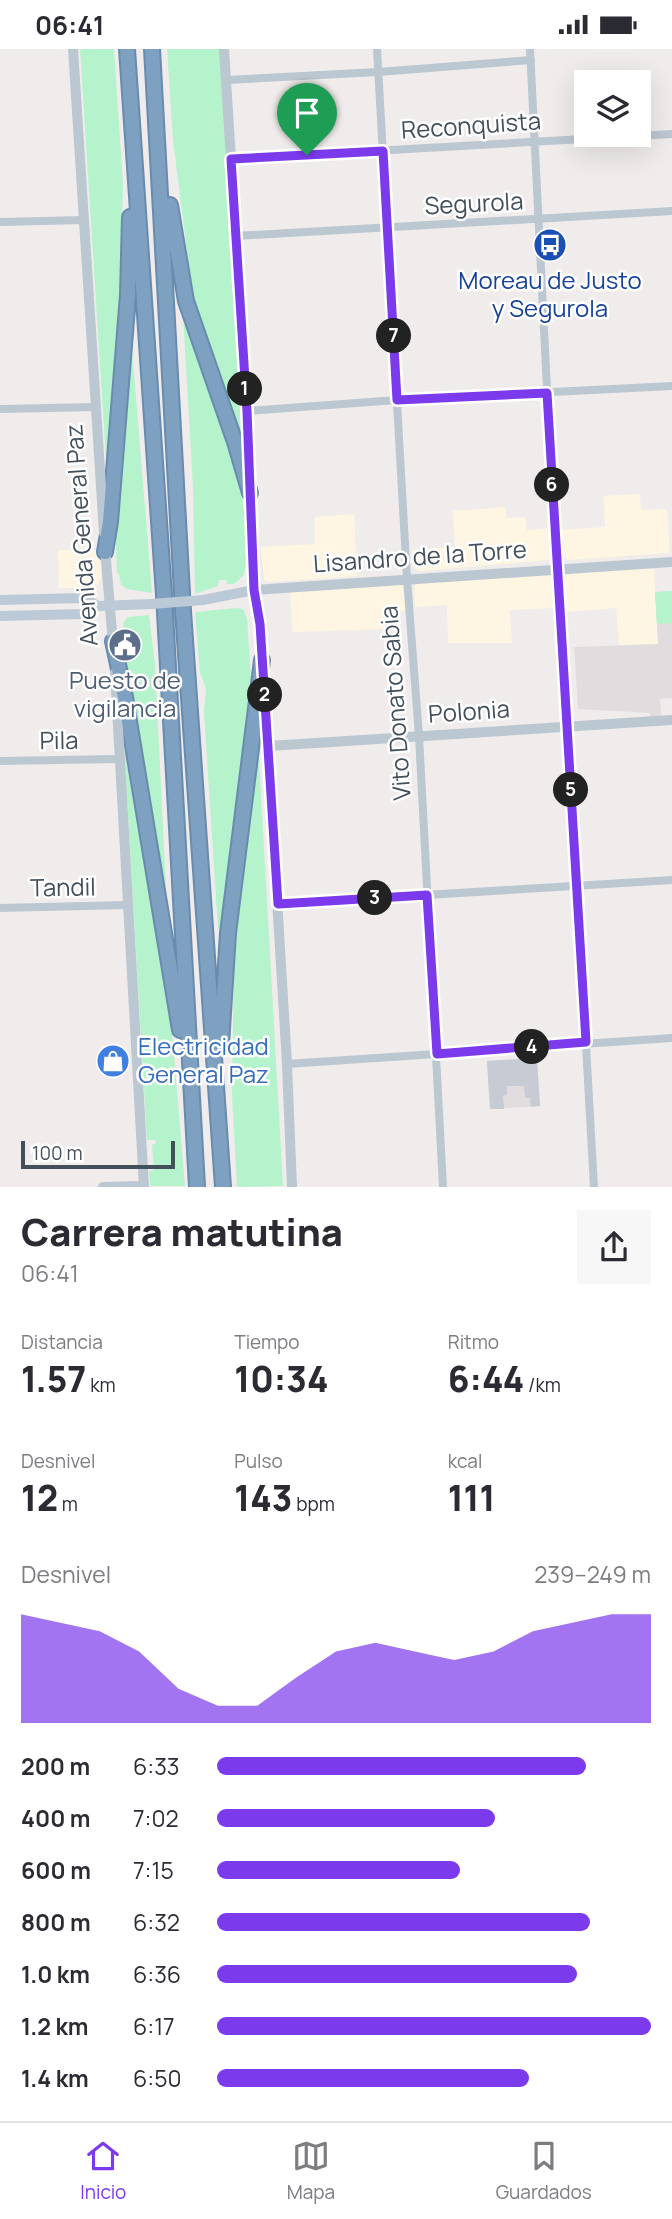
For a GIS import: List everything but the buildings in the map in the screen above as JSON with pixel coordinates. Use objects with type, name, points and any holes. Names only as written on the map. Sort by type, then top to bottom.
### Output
[{"type":"highway","points":[[127,49],[164,596],[197,1187]]},
{"type":"highway","points":[[152,49],[183,611],[223,1187]]},
{"type":"highway","points":[[105,552],[110,522],[128,295],[132,124]]},
{"type":"highway","points":[[158,134],[186,302],[250,493]]},
{"type":"highway","points":[[113,641],[146,818],[193,1110]]},
{"type":"highway","points":[[218,1098],[228,933],[262,660]]},
{"type":"main road","points":[[0,616],[83,614],[98,606],[203,600],[254,590]]},
{"type":"main road","points":[[0,600],[83,598],[98,606]]},
{"type":"street","name":"Avenida General Paz","points":[[73,49],[113,641],[144,1186]]},
{"type":"street","points":[[224,49],[247,411],[254,590],[269,746],[292,1187]]},
{"type":"street","name":"Vito Donato Sabia","points":[[377,49],[407,579],[419,736],[443,1187]]},
{"type":"street","points":[[530,49],[556,569],[568,727],[594,1187]]},
{"type":"street","points":[[226,80],[531,60]]},
{"type":"street","name":"Reconquista","points":[[231,159],[672,134]]},
{"type":"street","name":"Segurola","points":[[235,236],[672,211]]},
{"type":"street","points":[[0,222],[84,220]]},
{"type":"street","points":[[247,411],[397,400],[672,386]]},
{"type":"street","points":[[0,409],[96,407]]},
{"type":"street","name":"Lisandro de la Torre","points":[[254,590],[672,562]]},
{"type":"street","name":"Polonia","points":[[269,746],[672,720]]},
{"type":"street","name":"Pila","points":[[0,761],[118,759]]},
{"type":"street","points":[[278,904],[672,880]]},
{"type":"street","name":"Tandil","points":[[0,908],[128,905]]},
{"type":"street","points":[[287,1064],[672,1038]]},
{"type":"street","points":[[103,1187],[144,1186]]},
{"type":"shaded area","points":[[640,494],[641,510],[667,509],[670,553],[568,560],[565,558],[562,530],[605,527],[604,496]]},
{"type":"shaded area","points":[[505,507],[506,518],[525,517],[527,530],[550,528],[550,560],[420,571],[414,568],[412,550],[455,547],[453,511]]},
{"type":"shaded area","points":[[354,514],[357,576],[268,582],[264,580],[261,547],[315,544],[315,517]]},
{"type":"shaded area","points":[[58,550],[100,550],[101,577],[98,585],[89,588],[59,588]]},
{"type":"shaded area","points":[[654,567],[658,644],[619,645],[616,608],[567,612],[567,574]]},
{"type":"shaded area","points":[[550,574],[554,580],[556,608],[510,610],[512,643],[448,643],[447,605],[415,607],[414,587],[420,581]]},
{"type":"shaded area","points":[[401,583],[405,588],[406,611],[384,613],[385,629],[293,632],[290,592]]},
{"type":"shaded area","points":[[672,591],[672,698],[660,699],[661,716],[578,709],[574,647],[658,644],[655,592]]},
{"type":"shaded area","points":[[537,1058],[540,1106],[490,1109],[487,1061]]},
{"type":"green space","points":[[80,49],[114,49],[123,184],[120,300],[108,491]]},
{"type":"green space","points":[[167,49],[220,49],[242,436],[194,307],[173,140]]},
{"type":"green space","points":[[183,315],[243,495],[246,559],[244,575],[234,584],[219,580],[218,586],[195,594],[193,487]]},
{"type":"green space","points":[[131,337],[152,593],[127,589],[121,585],[117,574],[115,514]]},
{"type":"green space","points":[[672,591],[672,623],[657,624],[655,592]]},
{"type":"green space","points":[[243,609],[247,618],[252,695],[221,927],[218,929],[204,712],[206,688],[200,673],[195,612]]},
{"type":"green space","points":[[149,615],[155,664],[168,931],[121,652],[129,651],[129,636],[121,638],[124,622],[128,617]]},
{"type":"green space","points":[[125,726],[171,1020],[185,1186],[150,1186],[149,1171],[154,1170],[152,1145],[156,1143],[155,1140],[147,1140]]},
{"type":"green space","points":[[258,741],[283,1186],[237,1187],[232,1095],[234,952]]},
{"type":"place","name":"Moreau de Justo y Segurola","points":[[550,245]]},
{"type":"place","name":"Puesto de vigilancia","points":[[125,645]]},
{"type":"place","name":"Electricidad General Paz","points":[[113,1061]]},
{"type":"route","points":[[383,151],[397,400],[547,393],[586,1042],[437,1054],[427,895],[278,904],[260,624],[254,590],[247,411],[231,159],[307,155],[383,151]]}]
